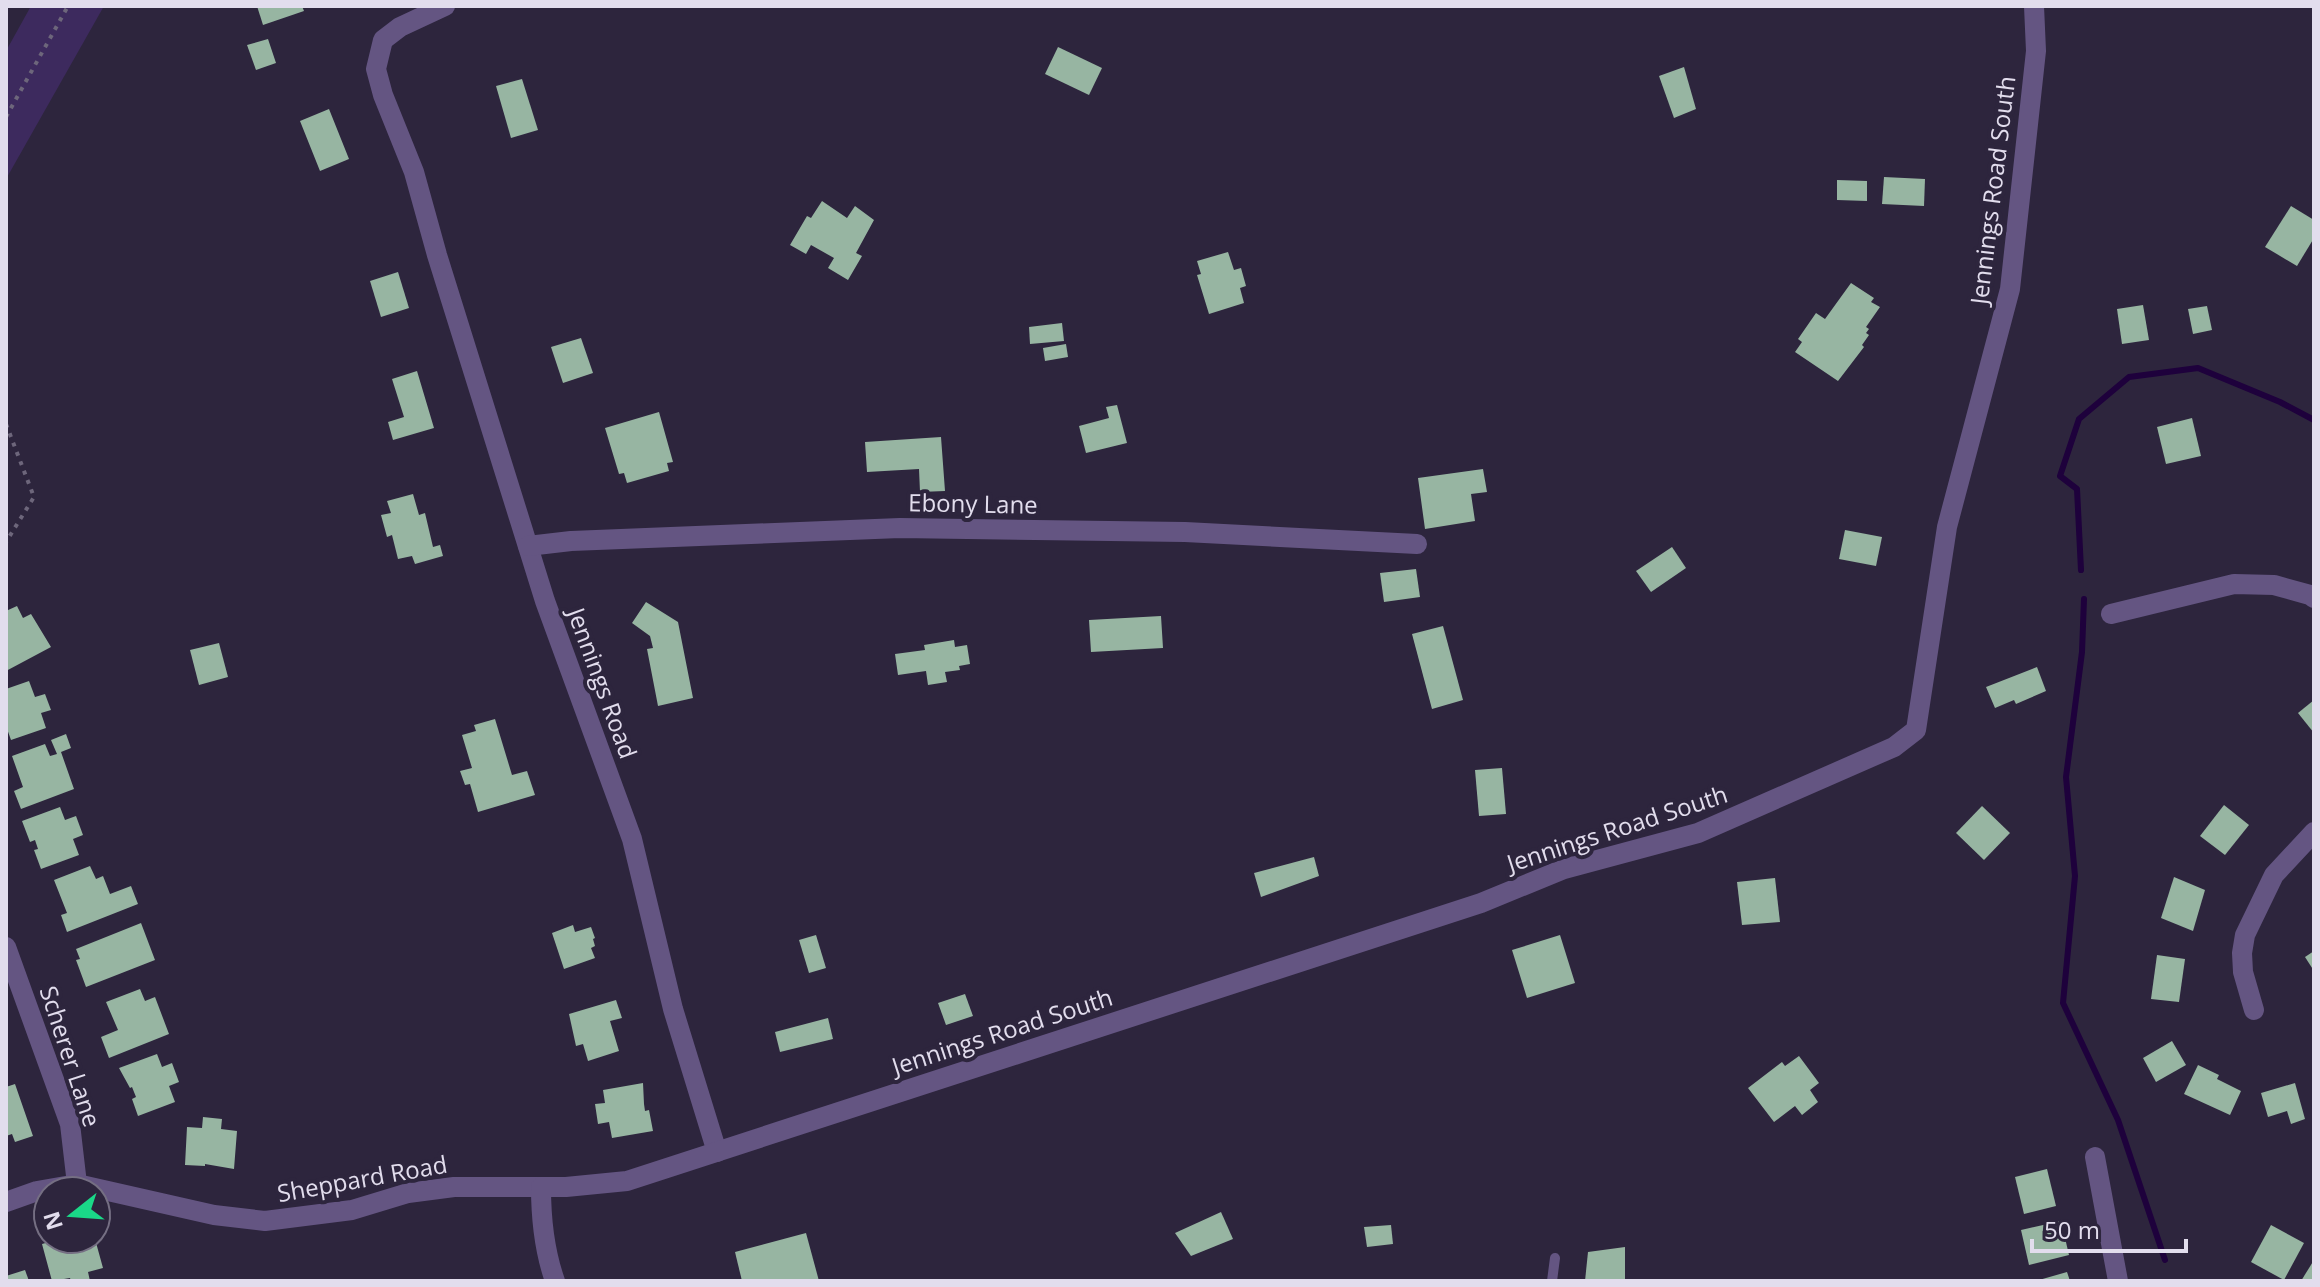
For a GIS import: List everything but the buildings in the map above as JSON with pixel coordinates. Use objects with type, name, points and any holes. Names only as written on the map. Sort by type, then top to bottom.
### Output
[{"type":"street","name":"Jennings Road","points":[[445,6],[400,27],[383,40],[376,69],[383,95],[414,172],[545,601],[632,839],[673,1009],[717,1152]]},
{"type":"street","name":"Jennings Road South","points":[[717,1152],[1481,903],[1564,869],[1698,833],[1894,747],[1916,730],[1947,527],[2010,289],[2036,51],[2034,6]]},
{"type":"street","name":"Ebony Lane","points":[[528,546],[571,541],[900,528],[1185,532],[1417,544]]},
{"type":"street","points":[[2111,614],[2234,584],[2274,585],[2314,598]]},
{"type":"street","points":[[2254,1010],[2243,972],[2245,935],[2274,875],[2314,832]]},
{"type":"street","name":"Scherer Lane","points":[[6,947],[70,1124],[76,1175]]},
{"type":"street","points":[[555,1281],[541,1219],[541,1187],[627,1181],[717,1152]]},
{"type":"street","points":[[2095,1157],[2118,1281]]},
{"type":"street","name":"Sheppard Road","points":[[112,1192],[214,1215],[265,1221],[352,1210],[408,1193],[454,1187],[541,1187]]},
{"type":"street","name":"Sheppard Road","points":[[6,1202],[32,1193]]},
{"type":"lane","points":[[1552,1281],[1555,1258]]},
{"type":"path","points":[[6,117],[68,6]]},
{"type":"path","points":[[6,424],[34,497],[6,542]]},
{"type":"shaded area","points":[[31,6],[104,6],[6,179],[6,51]]},
{"type":"waterway","points":[[2081,570],[2077,489],[2060,476],[2079,419],[2129,377],[2198,368],[2280,402],[2314,420]]},
{"type":"waterway","points":[[2084,599],[2082,652],[2066,777],[2075,876],[2063,1003],[2118,1120],[2165,1260]]}]
